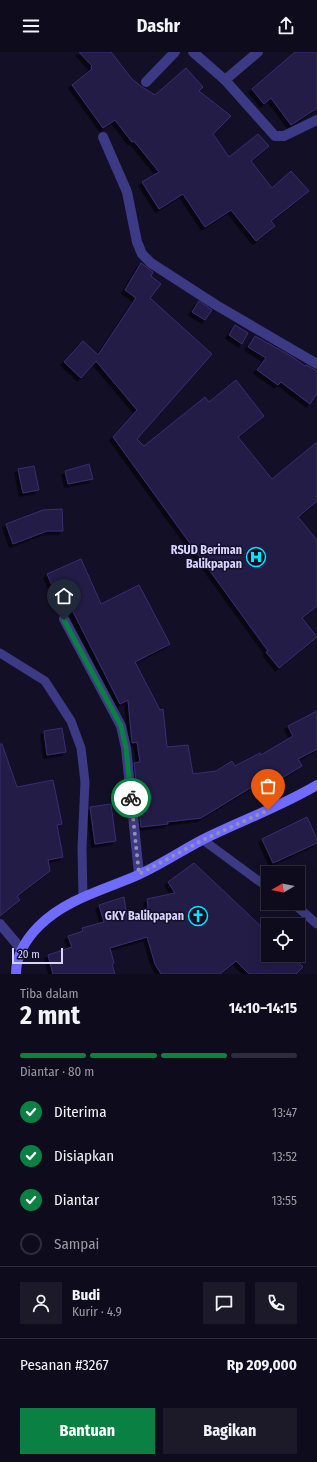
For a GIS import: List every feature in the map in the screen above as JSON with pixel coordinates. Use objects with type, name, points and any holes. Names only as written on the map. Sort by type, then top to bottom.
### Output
[{"type":"main road","points":[[16,974],[21,949],[39,926],[66,905],[139,874],[203,840],[294,798],[317,785]]},
{"type":"street","points":[[146,82],[174,52]]},
{"type":"street","points":[[193,52],[225,80],[275,136],[284,136],[317,120]]},
{"type":"street","points":[[225,80],[258,52]]},
{"type":"street","points":[[103,137],[127,192],[137,242],[142,254],[152,264],[216,305],[317,364]]},
{"type":"street","points":[[64,620],[121,726],[126,748],[139,874]]},
{"type":"street","points":[[0,924],[21,949]]},
{"type":"lane","points":[[0,653],[45,681],[71,721],[81,748],[85,782],[82,848],[83,897]]},
{"type":"lane","points":[[203,840],[261,882]]},
{"type":"lane","points":[[301,910],[317,924]]},
{"type":"building","points":[[79,52],[111,52],[132,79],[155,95],[186,68],[203,87],[199,91],[231,116],[213,134],[229,157],[258,134],[269,146],[251,161],[272,188],[291,171],[309,191],[271,221],[275,226],[256,241],[231,210],[205,227],[183,194],[159,209],[142,182],[159,172],[134,141],[132,142],[115,120],[103,128],[72,85],[92,69],[92,66]]},
{"type":"building","points":[[295,52],[317,52],[317,108],[291,125],[271,98],[264,104],[252,89]]},
{"type":"building","name":"RSUD Beriman Balikpapan","points":[[141,263],[153,272],[151,276],[161,284],[150,298],[212,354],[137,439],[144,446],[205,397],[209,402],[236,380],[264,416],[238,437],[272,479],[317,442],[317,501],[298,517],[317,540],[317,606],[302,618],[317,637],[279,668],[266,652],[268,651],[113,437],[137,410],[96,361],[81,378],[64,362],[83,341],[98,355],[136,298],[125,290]]},
{"type":"building","points":[[199,301],[212,310],[205,320],[192,312]]},
{"type":"building","points":[[235,325],[248,333],[242,344],[229,335]]},
{"type":"building","points":[[255,336],[291,356],[305,366],[306,365],[317,371],[317,393],[310,404],[281,382],[278,385],[257,370],[266,358],[248,347]]},
{"type":"building","points":[[89,464],[93,479],[68,484],[65,471]]},
{"type":"building","points":[[34,466],[39,490],[23,493],[18,469]]},
{"type":"building","points":[[62,509],[63,531],[47,531],[13,544],[6,524],[43,510]]},
{"type":"building","points":[[81,559],[101,604],[139,585],[170,644],[135,662],[160,710],[163,709],[167,747],[188,745],[193,774],[216,771],[232,761],[235,766],[260,753],[261,755],[293,736],[288,726],[317,711],[317,749],[298,759],[302,766],[275,782],[276,783],[258,792],[255,785],[201,818],[141,827],[134,763],[140,762],[137,742],[132,743],[128,700],[120,704],[65,596],[58,599],[47,574]]},
{"type":"building","points":[[62,728],[66,752],[47,755],[44,731]]},
{"type":"building","points":[[0,744],[2,744],[17,787],[53,780],[62,824],[57,825],[63,857],[48,860],[50,871],[17,896],[20,900],[0,916]]},
{"type":"building","points":[[111,804],[116,841],[95,844],[90,807]]},
{"type":"building","points":[[307,817],[317,839],[317,843],[273,863],[262,839]]},
{"type":"building","name":"GKY Balikpapan","points":[[194,863],[261,926],[261,962],[298,962],[303,967],[296,974],[249,974],[236,961],[220,974],[161,974],[155,964],[147,937],[110,948],[115,974],[53,974],[48,955],[72,947],[68,936],[83,931],[82,928],[104,922],[99,905],[124,897],[127,918],[149,916],[147,899],[175,893],[168,882]]},
{"type":"way so far","points":[[131,798],[139,874],[203,840],[268,810]]},
{"type":"place","name":"RSUD Beriman Balikpapan","points":[[256,557]]},
{"type":"place","name":"GKY Balikpapan","points":[[198,916]]},
{"type":"route","points":[[64,620],[121,726],[126,748],[131,798]]}]
